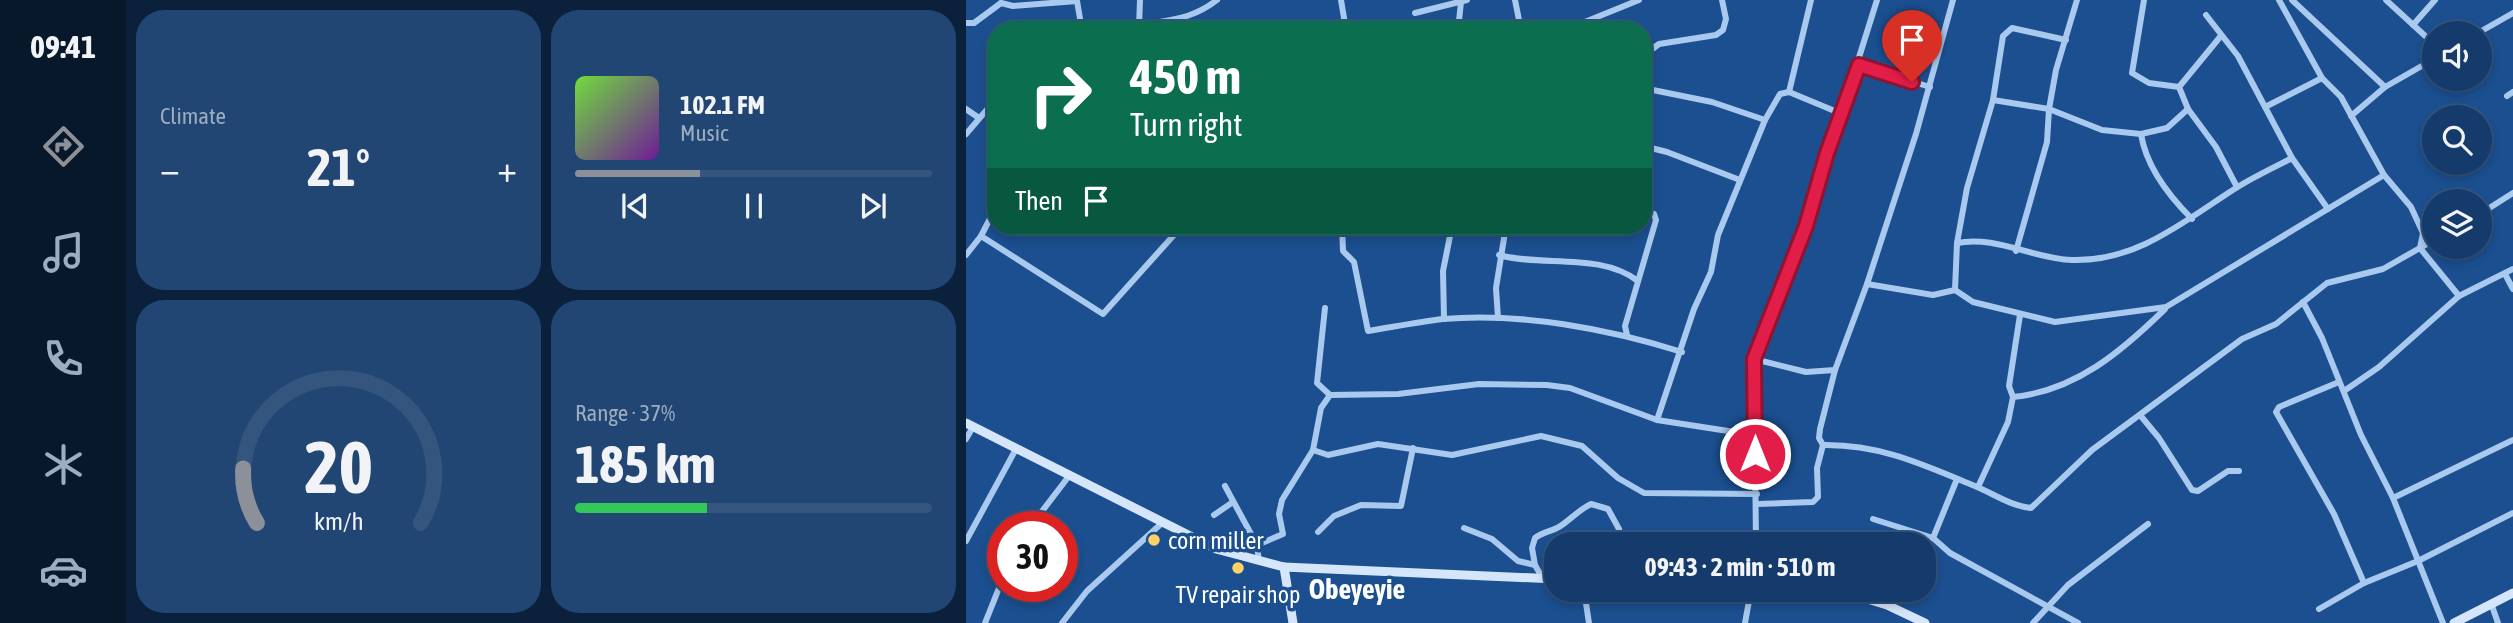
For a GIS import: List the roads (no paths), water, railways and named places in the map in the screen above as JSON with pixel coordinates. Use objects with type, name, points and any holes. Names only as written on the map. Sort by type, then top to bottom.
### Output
[{"type":"main road","points":[[970,425],[1216,549],[1259,563],[1284,567],[1543,579]]},
{"type":"main road","points":[[1284,567],[1293,623]]},
{"type":"main road","points":[[2454,623],[2513,593]]},
{"type":"main road","points":[[1877,602],[1925,623]]},
{"type":"street","points":[[966,23],[974,23],[1001,1],[1013,6],[1077,0],[1080,21]]},
{"type":"street","points":[[1140,0],[1142,21]]},
{"type":"street","points":[[1165,21],[1205,9],[1217,0]]},
{"type":"street","points":[[1341,0],[1344,21]]},
{"type":"street","points":[[1515,0],[1519,21]]},
{"type":"street","points":[[1586,21],[1639,0]]},
{"type":"street","points":[[1652,49],[1659,44],[1716,35],[1723,30],[1726,19],[1721,0]]},
{"type":"street","points":[[1789,92],[1811,0]]},
{"type":"street","points":[[1757,532],[1754,359],[1806,226],[1827,153],[1859,65],[1877,0]]},
{"type":"street","points":[[1758,504],[1813,502],[1818,497],[1817,468],[1823,445],[1819,438],[1821,419],[1930,87],[1953,0]]},
{"type":"street","points":[[2016,251],[2048,142],[2049,109],[2077,0]]},
{"type":"street","points":[[2144,0],[2132,73],[2149,83],[2179,87]]},
{"type":"street","points":[[1823,445],[1873,447],[1978,487],[2019,507],[2031,508],[2092,450],[2203,365],[2242,339],[2276,324],[2327,283],[2383,269],[2420,248],[2423,233],[2411,207],[2384,175],[2341,97],[2322,78],[2279,0]]},
{"type":"street","points":[[2292,0],[2385,87]]},
{"type":"street","points":[[2386,0],[2422,33]]},
{"type":"street","points":[[2413,24],[2435,0]]},
{"type":"street","points":[[1415,13],[1464,1],[1460,21]]},
{"type":"street","points":[[2492,25],[2513,13]]},
{"type":"street","points":[[2206,15],[2220,37],[2238,57],[2292,158],[2328,209]]},
{"type":"street","points":[[1955,290],[1957,243],[1967,188],[1993,100],[2003,36],[2012,27],[2066,40]]},
{"type":"street","points":[[2179,87],[2220,37]]},
{"type":"street","points":[[1859,65],[1930,87]]},
{"type":"street","points":[[2351,116],[2385,87],[2422,66]]},
{"type":"street","points":[[2265,107],[2322,78]]},
{"type":"street","points":[[2179,87],[2188,109],[2216,146],[2237,187]]},
{"type":"street","points":[[1652,90],[1712,102],[1765,120]]},
{"type":"street","points":[[1657,420],[1694,310],[1711,272],[1718,235],[1765,120],[1780,94],[1789,92],[1842,114]]},
{"type":"street","points":[[1993,100],[2049,109],[2102,130],[2141,134],[2166,128],[2188,109]]},
{"type":"street","points":[[966,109],[979,118]]},
{"type":"street","points":[[966,134],[987,109]]},
{"type":"street","points":[[2141,134],[2144,153],[2149,162],[2192,219]]},
{"type":"street","points":[[1652,148],[1740,180]]},
{"type":"street","points":[[1957,243],[1981,241],[2042,258],[2092,260],[2152,243],[2237,187],[2292,158]]},
{"type":"street","points":[[2013,397],[2038,394],[2089,371],[2125,348],[2166,307],[2384,175]]},
{"type":"street","points":[[2492,206],[2513,193]]},
{"type":"street","points":[[1652,213],[1656,220],[1652,234]]},
{"type":"street","points":[[966,255],[987,224]]},
{"type":"street","points":[[981,236],[1103,314],[1174,235]]},
{"type":"street","points":[[1342,235],[1343,251],[1354,262],[1368,331],[1444,319],[1498,318],[1627,335],[1682,352]]},
{"type":"street","points":[[1444,319],[1443,271],[1450,235]]},
{"type":"street","points":[[1498,318],[1496,288],[1504,235]]},
{"type":"street","points":[[1627,335],[1625,326],[1652,235]]},
{"type":"street","points":[[2420,248],[2459,296]]},
{"type":"street","points":[[1499,255],[1516,260],[1574,262],[1627,272],[1638,281]]},
{"type":"street","points":[[2344,391],[2379,367],[2459,296],[2513,269]]},
{"type":"street","points":[[2505,274],[2513,289]]},
{"type":"street","points":[[1867,284],[1933,295],[1955,290],[1973,302],[2055,321],[2166,307]]},
{"type":"street","points":[[2303,302],[2361,435],[2393,498],[2443,623]]},
{"type":"street","points":[[1325,308],[1317,383],[1330,395],[1398,394],[1479,384],[1525,383],[1570,388],[1657,420],[1754,435]]},
{"type":"street","points":[[1978,487],[2008,422],[2013,397],[2009,386],[2020,315]]},
{"type":"street","points":[[1754,359],[1806,372],[1835,370]]},
{"type":"street","points":[[2339,382],[2279,407],[2276,412],[2334,514],[2364,583]]},
{"type":"street","points":[[1257,545],[1283,534],[1279,514],[1282,500],[1313,450],[1321,408],[1330,395]]},
{"type":"street","points":[[2140,415],[2159,438],[2192,489],[2198,491],[2228,471],[2239,471]]},
{"type":"street","points":[[966,439],[970,425]]},
{"type":"street","points":[[1313,450],[1328,455],[1378,444],[1452,455],[1541,436],[1582,446],[1618,478],[1644,492],[1757,494]]},
{"type":"street","points":[[2393,498],[2513,440]]},
{"type":"street","points":[[1318,532],[1335,516],[1361,505],[1401,506],[1413,448]]},
{"type":"street","points":[[966,541],[1016,449]]},
{"type":"street","points":[[1042,511],[1069,476]]},
{"type":"street","points":[[1935,532],[1957,479]]},
{"type":"street","points":[[1225,486],[1257,545],[1259,563]]},
{"type":"street","points":[[1214,515],[1233,502]]},
{"type":"street","points":[[1543,579],[1535,565],[1532,548],[1535,538],[1545,530],[1557,528],[1575,512],[1591,504],[1608,509],[1619,528]]},
{"type":"street","points":[[2319,609],[2364,583],[2418,561],[2513,513]]},
{"type":"street","points":[[1873,519],[1914,532]]},
{"type":"street","points":[[1062,623],[1087,590],[1162,523]]},
{"type":"street","points":[[2033,623],[2068,585],[2148,524]]},
{"type":"street","points":[[1464,528],[1493,539],[1518,561],[1535,565]]},
{"type":"street","points":[[1936,541],[1950,553],[2078,623]]},
{"type":"street","points":[[985,623],[994,602]]},
{"type":"street","points":[[1586,602],[1589,623]]},
{"type":"street","points":[[1745,623],[1749,602]]},
{"type":"street","points":[[2491,603],[2498,623]]},
{"type":"place","name":"corn miller","points":[[1154,540]]},
{"type":"place","name":"TV repair shop","points":[[1238,568]]},
{"type":"district","name":"Obeyeyie","points":[[1357,589]]}]
